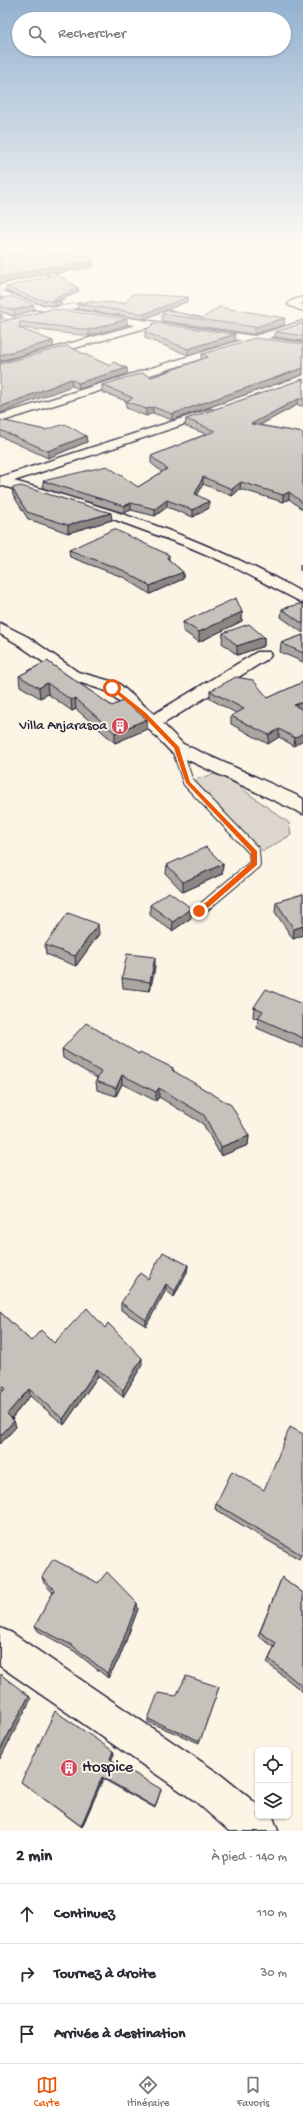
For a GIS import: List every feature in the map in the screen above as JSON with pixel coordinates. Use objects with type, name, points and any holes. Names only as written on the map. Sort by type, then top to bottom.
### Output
[{"type":"street","points":[[0,366],[138,327]]},
{"type":"street","points":[[174,327],[303,346]]},
{"type":"street","points":[[0,419],[295,327]]},
{"type":"street","points":[[1,481],[223,408]]},
{"type":"street","points":[[1,481],[79,502],[153,527],[206,549],[275,582],[303,599]]},
{"type":"street","points":[[0,628],[22,640],[72,674],[112,688],[144,714],[177,748],[291,800],[303,808]]},
{"type":"street","points":[[152,723],[263,655]]},
{"type":"street","points":[[0,1645],[208,1788],[259,1831]]},
{"type":"lane","points":[[177,748],[188,782],[254,851],[255,864],[199,911]]},
{"type":"shaded area","points":[[214,774],[226,777],[289,823],[291,835],[263,851],[188,782]]},
{"type":"building","points":[[0,327],[19,327],[53,341],[0,355]]},
{"type":"building","points":[[67,327],[98,327],[89,330]]},
{"type":"building","points":[[150,327],[187,327],[235,334],[188,349],[145,332]]},
{"type":"building","points":[[289,327],[303,327],[303,336],[275,332]]},
{"type":"building","points":[[255,338],[303,344],[303,368],[172,414],[153,407],[146,409],[126,401],[133,398],[102,385],[142,373],[152,377],[208,357],[202,354]]},
{"type":"building","points":[[67,346],[110,366],[113,362],[127,368],[78,383],[71,379],[0,407],[0,364]]},
{"type":"building","points":[[303,379],[303,399],[298,399],[251,424],[303,433],[303,503],[289,492],[283,495],[241,482],[232,489],[203,477],[195,494],[209,501],[193,510],[167,500],[155,509],[131,503],[124,506],[43,481],[107,466],[138,487],[167,469],[151,456],[215,431],[186,419]]},
{"type":"building","points":[[0,420],[45,430],[65,424],[86,436],[48,451],[0,430]]},
{"type":"building","points":[[21,486],[111,513],[68,525],[27,512],[12,488]]},
{"type":"building","points":[[114,529],[169,555],[167,558],[183,572],[150,586],[125,571],[69,550]]},
{"type":"building","points":[[236,598],[242,612],[199,632],[183,622]]},
{"type":"building","points":[[303,603],[303,624],[282,609]]},
{"type":"building","points":[[249,624],[264,637],[237,646],[223,633]]},
{"type":"building","points":[[303,635],[303,653],[281,643]]},
{"type":"building","points":[[47,661],[112,706],[123,701],[147,719],[115,733],[75,698],[71,700],[47,683],[39,688],[19,676]]},
{"type":"building","points":[[236,677],[253,680],[268,698],[303,682],[303,702],[294,705],[303,710],[303,733],[295,738],[279,729],[269,735],[231,716],[244,709],[210,691]]},
{"type":"building","points":[[206,847],[223,864],[183,882],[167,865]]},
{"type":"building","points":[[169,892],[191,908],[173,922],[150,905]]},
{"type":"building","points":[[303,894],[303,926],[294,929],[276,902]]},
{"type":"building","points":[[68,913],[98,924],[75,956],[45,945]]},
{"type":"building","points":[[127,954],[155,957],[150,982],[122,978]]},
{"type":"building","points":[[266,989],[302,1004],[303,1003],[303,1038],[258,1018],[263,1011],[254,1007]]},
{"type":"building","points":[[86,1023],[139,1054],[140,1052],[173,1068],[172,1070],[231,1105],[249,1136],[221,1147],[204,1115],[159,1088],[156,1092],[122,1075],[116,1088],[96,1081],[101,1072],[62,1049]]},
{"type":"building","points":[[163,1252],[188,1265],[175,1291],[166,1284],[146,1320],[121,1303],[140,1273],[148,1279]]},
{"type":"building","points":[[87,1308],[105,1328],[108,1323],[142,1358],[123,1390],[97,1369],[63,1419],[29,1389],[7,1414],[14,1421],[0,1436],[0,1394],[5,1389],[0,1384],[0,1312],[31,1341],[41,1330],[54,1343]]},
{"type":"building","points":[[290,1427],[303,1434],[302,1555],[216,1504],[232,1471],[264,1490]]},
{"type":"building","points":[[53,1559],[98,1583],[107,1572],[137,1603],[118,1654],[107,1673],[73,1646],[35,1626],[54,1590],[42,1577]]},
{"type":"building","points":[[282,1577],[303,1593],[303,1687],[269,1659],[276,1643],[260,1632]]},
{"type":"building","points":[[0,1674],[29,1696],[0,1750]]},
{"type":"building","points":[[186,1676],[219,1687],[200,1741],[148,1719],[158,1693],[176,1696]]},
{"type":"building","name":"Hospice","points":[[55,1711],[113,1751],[110,1759],[161,1789],[155,1807],[102,1777],[81,1826],[21,1782]]},
{"type":"place","name":"Villa Anjarasoa","points":[[120,726]]},
{"type":"place","name":"Hospice","points":[[69,1768]]},
{"type":"route","points":[[112,688],[144,714],[177,748],[188,782],[254,851],[255,864],[199,911]]}]
